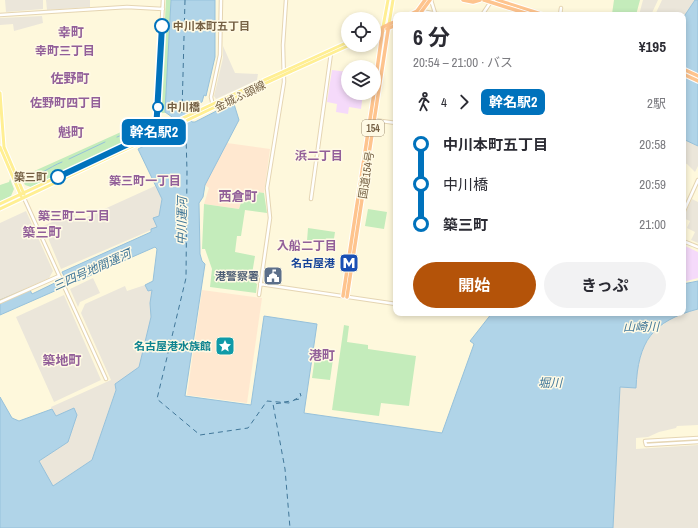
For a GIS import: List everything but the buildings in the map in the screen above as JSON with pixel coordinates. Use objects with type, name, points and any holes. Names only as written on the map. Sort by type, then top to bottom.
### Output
[{"type":"highway","points":[[420,12],[425,0]]},
{"type":"highway","points":[[421,12],[431,0]]},
{"type":"highway","points":[[463,0],[473,2],[480,0]]},
{"type":"highway","points":[[484,0],[522,12]]},
{"type":"highway","points":[[497,0],[535,12]]},
{"type":"highway","points":[[505,0],[520,7]]},
{"type":"highway","points":[[383,29],[393,22]]},
{"type":"highway","name":"国道154号","points":[[345,296],[389,24]]},
{"type":"highway","points":[[383,29],[393,27]]},
{"type":"highway","name":"国道154号","points":[[379,60],[383,29]]},
{"type":"highway","points":[[686,70],[698,76]]},
{"type":"highway","points":[[686,75],[698,81]]},
{"type":"highway","name":"国道154号","points":[[345,296],[373,100]]},
{"type":"main road","points":[[383,29],[388,0]]},
{"type":"main road","points":[[389,24],[393,0]]},
{"type":"main road","name":"金城ふ頭線","points":[[0,204],[156,131],[202,115],[213,107],[250,88],[341,45]]},
{"type":"main road","name":"金城ふ頭線","points":[[290,70],[341,49]]},
{"type":"main road","points":[[0,93],[4,147],[24,193],[24,198]]},
{"type":"main road","name":"金城ふ頭線","points":[[0,209],[156,135],[164,129],[201,110],[213,107]]},
{"type":"main road","points":[[0,148],[20,195],[24,198]]},
{"type":"street","points":[[156,135],[163,0]]},
{"type":"street","points":[[213,107],[211,96],[220,55],[221,0]]},
{"type":"street","points":[[259,295],[270,218],[267,188],[284,82],[283,45],[286,0]]},
{"type":"street","points":[[431,0],[436,12]]},
{"type":"street","points":[[484,12],[492,0]]},
{"type":"street","points":[[0,15],[127,7],[163,9]]},
{"type":"street","points":[[560,12],[561,8]]},
{"type":"street","points":[[311,199],[332,56],[331,53]]},
{"type":"street","points":[[374,120],[393,123]]},
{"type":"street","points":[[686,206],[698,180]]},
{"type":"street","points":[[24,198],[106,379]]},
{"type":"street","points":[[686,242],[698,247]]},
{"type":"street","points":[[0,302],[59,276]]},
{"type":"street","points":[[260,284],[393,304]]},
{"type":"street","points":[[698,438],[645,441],[646,445],[698,442]]},
{"type":"shaded area","points":[[5,0],[43,0],[43,9],[6,12]]},
{"type":"shaded area","points":[[46,0],[90,0],[90,7],[47,10]]},
{"type":"shaded area","points":[[643,0],[658,0],[652,12],[640,12]]},
{"type":"shaded area","points":[[662,0],[695,0],[686,14],[686,12],[656,12]]},
{"type":"shaded area","points":[[42,16],[43,23],[14,31],[13,24],[0,25],[0,18]]},
{"type":"shaded area","points":[[223,46],[235,73],[258,74],[257,80],[216,99],[214,96],[223,58]]},
{"type":"shaded area","points":[[332,70],[341,71],[341,100],[362,100],[361,109],[349,107],[348,114],[336,112],[337,104],[327,102]]},
{"type":"shaded area","points":[[686,140],[698,146],[698,166],[695,172],[687,164]]},
{"type":"shaded area","points":[[227,143],[270,149],[264,193],[245,190],[239,209],[204,204],[209,188],[205,185]]},
{"type":"shaded area","points":[[155,186],[162,199],[158,227],[61,269],[43,226],[73,213],[78,221]]},
{"type":"shaded area","points":[[692,199],[698,202],[698,243],[691,240],[695,232],[687,228],[690,221],[686,219],[686,212]]},
{"type":"shaded area","points":[[26,211],[53,271],[49,278],[0,300],[0,223]]},
{"type":"shaded area","points":[[686,246],[698,252],[698,278],[686,281]]},
{"type":"shaded area","points":[[93,278],[100,293],[80,302],[78,307],[70,289]]},
{"type":"shaded area","points":[[145,285],[148,291],[153,289],[150,303],[151,317],[139,367],[116,389],[92,460],[52,486],[39,461],[68,442],[51,407],[111,380],[81,313],[85,304],[125,286],[127,291]]},
{"type":"shaded area","name":"名古屋港水族館","points":[[202,290],[262,298],[247,403],[187,395]]},
{"type":"shaded area","points":[[64,295],[101,380],[54,402],[16,317]]},
{"type":"shaded area","points":[[698,309],[698,425],[677,426],[676,428],[659,432],[648,437],[636,438],[636,449],[698,445],[698,528],[613,528],[620,387],[637,371],[642,350],[654,331],[675,316],[686,316],[686,313]]},
{"type":"green space","points":[[166,0],[171,0],[165,113],[160,113]]},
{"type":"green space","points":[[614,0],[640,0],[637,12],[612,12]]},
{"type":"green space","points":[[144,125],[145,132],[31,187],[25,185],[21,177],[121,132],[122,129],[143,131]]},
{"type":"green space","points":[[10,179],[14,189],[11,196],[0,201],[0,185],[9,182]]},
{"type":"green space","points":[[245,190],[264,193],[267,213],[245,210],[241,236],[237,236],[235,252],[255,256],[251,280],[257,284],[256,293],[210,287],[212,269],[205,249],[202,249],[204,204],[239,209]]},
{"type":"green space","points":[[368,209],[387,212],[384,229],[365,226]]},
{"type":"green space","points":[[308,228],[335,232],[333,245],[307,241]]},
{"type":"green space","points":[[344,325],[349,326],[347,342],[368,345],[368,349],[416,356],[409,406],[381,403],[379,416],[332,410]]},
{"type":"green space","points":[[316,350],[334,352],[330,380],[312,378]]},
{"type":"water","points":[[171,0],[215,0],[215,57],[206,96],[204,95],[202,102],[187,108],[186,111],[192,122],[195,122],[230,104],[234,104],[239,120],[205,185],[203,197],[199,203],[200,254],[202,261],[205,264],[185,396],[251,405],[264,316],[317,324],[304,413],[442,433],[474,344],[470,341],[490,316],[678,316],[659,327],[650,336],[644,346],[637,372],[636,388],[620,387],[613,528],[0,528],[0,397],[12,418],[19,421],[52,409],[56,416],[74,408],[77,415],[68,442],[39,461],[53,486],[92,460],[116,390],[115,384],[139,367],[151,317],[150,303],[152,290],[148,291],[145,285],[153,281],[157,249],[155,247],[0,315],[0,300],[29,288],[32,294],[65,278],[62,272],[151,232],[151,229],[157,227],[153,218],[159,216],[162,199],[138,149],[175,131],[170,121],[172,117],[165,112]]},
{"type":"water","points":[[695,0],[698,0],[698,146],[686,140],[686,14]]},
{"type":"water","points":[[698,281],[698,309],[686,313],[686,283]]},
{"type":"waterway","points":[[117,137],[127,133]]},
{"type":"waterway","points":[[69,159],[105,142]]},
{"type":"waterway","points":[[24,178],[34,176],[62,162]]},
{"type":"ferry route","points":[[185,0],[182,112],[186,136],[187,171],[186,278],[157,399],[200,435],[248,428],[267,401],[289,403],[301,396],[300,393]]},
{"type":"ferry route","points":[[294,400],[300,399],[300,397]]},
{"type":"ferry route","points":[[284,402],[291,401]]},
{"type":"ferry route","points":[[281,403],[273,404],[285,469],[290,528]]},
{"type":"bus line","name":"幹名駅2","points":[[58,177],[156,131],[162,26]]},
{"type":"place","name":"中川本町五丁目","points":[[162,26]]},
{"type":"place","name":"中川橋","points":[[158,107]]},
{"type":"place","name":"築三町","points":[[58,177]]},
{"type":"place","name":"名古屋港","points":[[349,263]]},
{"type":"place","name":"港警察署","points":[[273,276]]},
{"type":"place","name":"名古屋港水族館","points":[[225,346]]},
{"type":"district","name":"幸町","points":[[71,32]]},
{"type":"district","name":"幸町三丁目","points":[[65,51]]},
{"type":"district","name":"佐野町","points":[[70,78]]},
{"type":"district","name":"佐野町四丁目","points":[[66,103]]},
{"type":"district","name":"魁町","points":[[71,132]]},
{"type":"district","name":"浜二丁目","points":[[319,156]]},
{"type":"district","name":"築三町一丁目","points":[[145,181]]},
{"type":"district","name":"西倉町","points":[[238,196]]},
{"type":"district","name":"築三町二丁目","points":[[74,216]]},
{"type":"district","name":"築三町","points":[[42,232]]},
{"type":"district","name":"入船二丁目","points":[[307,246]]},
{"type":"district","name":"港町","points":[[322,355]]},
{"type":"district","name":"築地町","points":[[62,360]]},
{"type":"water label","name":"中川運河","points":[[182,221]]},
{"type":"water label","name":"三四号地間運河","points":[[92,270]]},
{"type":"water label","name":"山崎川","points":[[641,327]]},
{"type":"water label","name":"堀川","points":[[550,383]]}]
